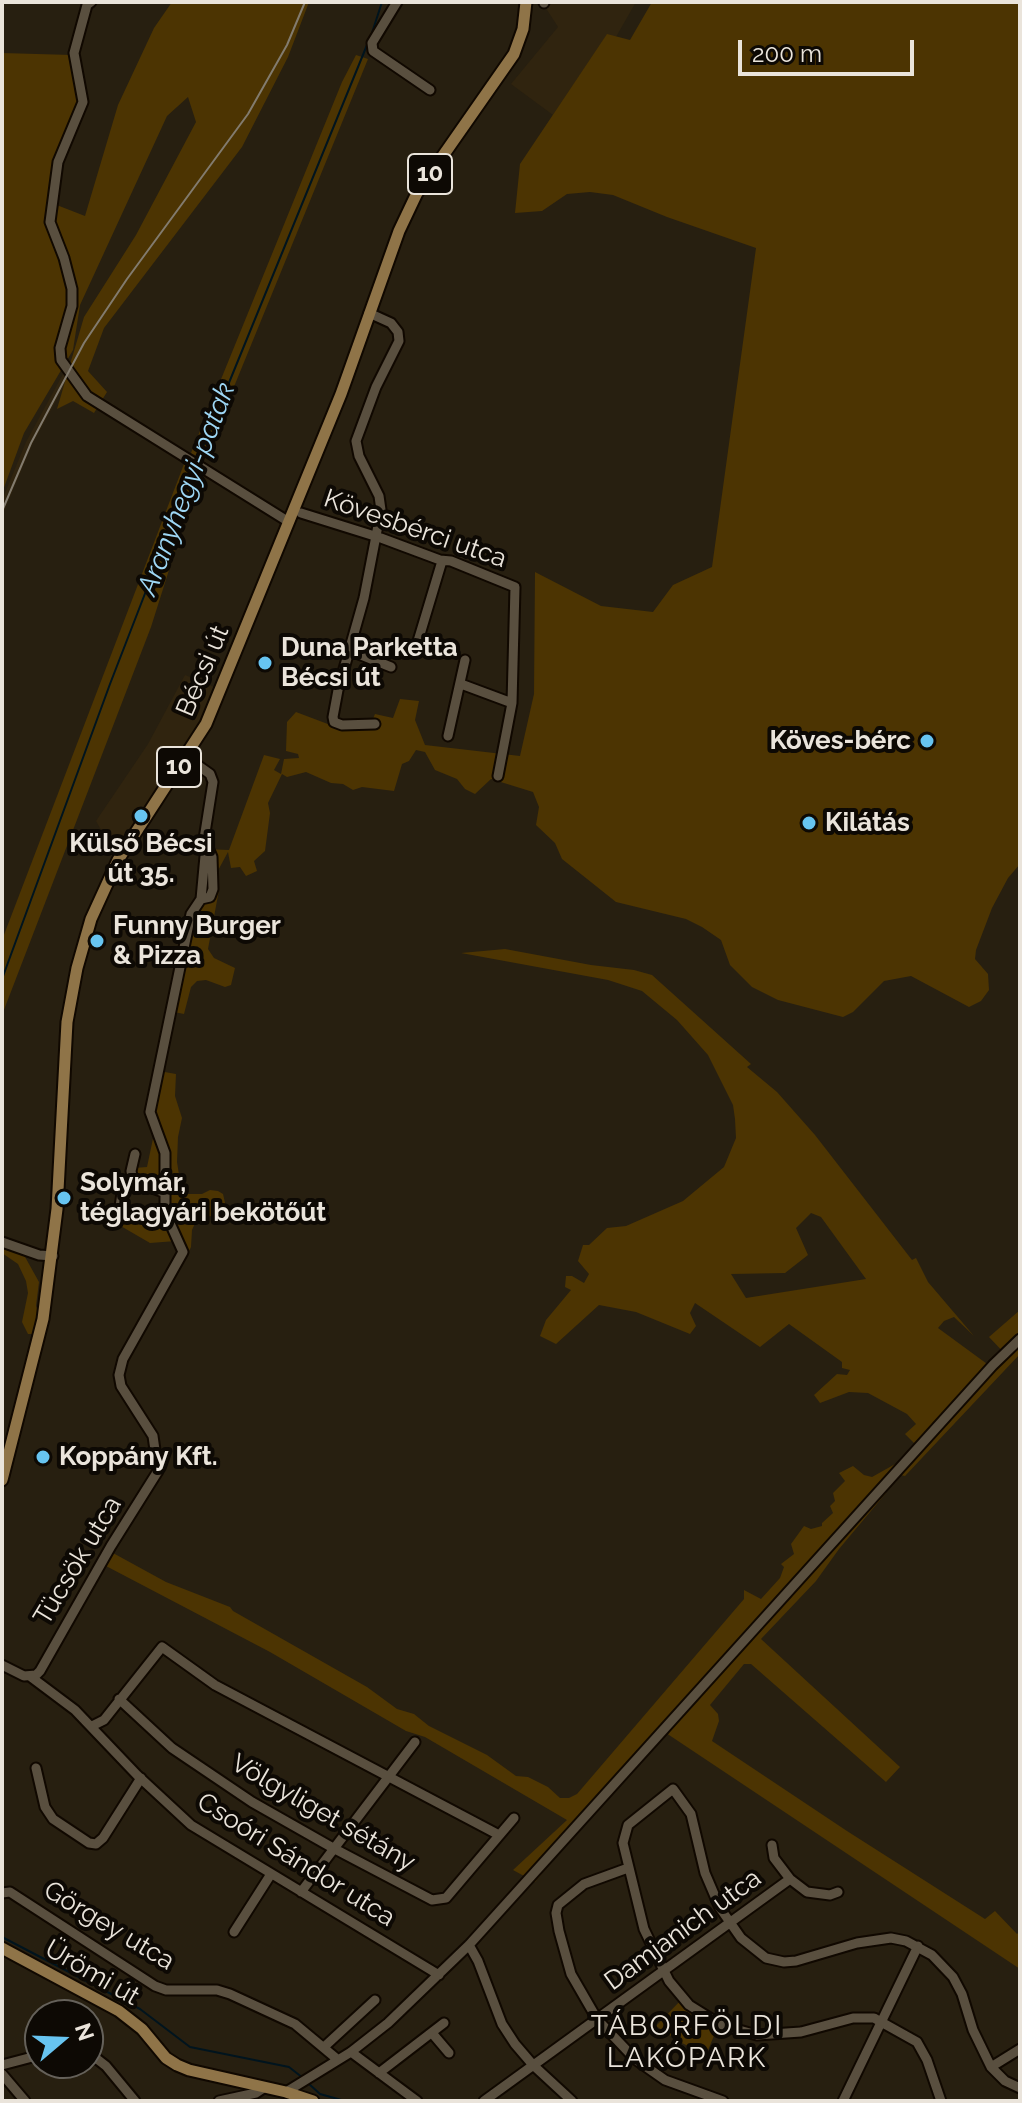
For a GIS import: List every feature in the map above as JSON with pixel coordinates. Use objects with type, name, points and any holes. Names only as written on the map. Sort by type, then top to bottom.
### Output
[{"type":"main road","name":"Bécsi út","points":[[2,1480],[36,1351],[53,1256],[64,1052],[77,968],[99,898],[118,860],[206,724],[341,394],[399,231],[417,193],[517,48],[526,2]]},
{"type":"main road","name":"Ürömi út","points":[[2,1948],[132,2019],[166,2058],[177,2065],[313,2101]]},
{"type":"street","points":[[91,2],[87,5],[74,53],[84,97],[82,110],[58,162],[50,222],[72,289],[72,306],[60,353],[76,384],[87,396],[289,522]]},
{"type":"street","points":[[397,2],[372,43],[373,51],[430,90]]},
{"type":"street","points":[[369,313],[391,323],[399,337],[398,346],[376,387],[356,441],[359,456],[381,502],[377,537],[351,651],[338,690],[334,722],[342,725],[375,724]]},
{"type":"street","name":"Kövesbérci utca","points":[[301,513],[442,561],[451,561],[515,587],[512,703]]},
{"type":"street","points":[[418,641],[442,561]]},
{"type":"street","points":[[351,651],[391,667]]},
{"type":"street","points":[[448,736],[465,660]]},
{"type":"street","points":[[461,684],[512,703],[498,776]]},
{"type":"street","name":"Tücsök utca","points":[[186,757],[210,774],[214,785],[204,839],[212,857],[213,889],[210,897],[201,899]]},
{"type":"street","name":"Tücsök utca","points":[[31,1677],[44,1665],[111,1546],[158,1471],[153,1436],[121,1386],[119,1375],[123,1359],[183,1252],[165,1212],[165,1153],[150,1112],[191,914],[201,899],[205,856]]},
{"type":"street","points":[[133,1181],[131,1171],[135,1154]]},
{"type":"street","points":[[118,1221],[123,1186],[128,1182],[163,1192]]},
{"type":"street","points":[[2,1242],[39,1255],[53,1256]]},
{"type":"street","points":[[286,2092],[351,2052],[388,2023],[469,1945],[993,1365],[1020,1339]]},
{"type":"street","points":[[92,1726],[104,1720],[162,1647],[215,1685],[499,1835]]},
{"type":"street","points":[[2,1665],[31,1677]]},
{"type":"street","name":"Csoóri Sándor utca","points":[[31,1677],[92,1726],[191,1825],[439,1975]]},
{"type":"street","name":"Völgyliget sétány","points":[[119,1699],[172,1748],[252,1802],[432,1900],[446,1898],[514,1818]]},
{"type":"street","points":[[301,1892],[415,1742]]},
{"type":"street","points":[[36,1768],[45,1807],[53,1819],[89,1843],[96,1844],[103,1838],[141,1778]]},
{"type":"street","points":[[941,2101],[927,2060],[917,2042],[883,2022],[863,2016],[779,2035],[738,2032],[689,2005],[664,1971],[644,1929],[623,1836],[628,1825],[673,1789],[691,1814],[705,1873],[729,1923],[766,1958],[784,1962],[808,1959],[874,1939],[891,1938],[918,1946],[943,1964],[953,1977],[962,1994],[981,2051],[991,2067],[1005,2081],[1020,2088]]},
{"type":"street","points":[[772,1845],[774,1858],[790,1879],[807,1892],[830,1895],[838,1892]]},
{"type":"street","points":[[628,1868],[584,1884],[556,1909],[567,1963],[580,1993],[618,2043],[650,2070],[692,2092],[723,2101]]},
{"type":"street","points":[[234,1932],[271,1874]]},
{"type":"street","name":"Damjanich utca","points":[[484,2101],[790,1879]]},
{"type":"street","name":"Görgey utca","points":[[2,1893],[10,1892],[155,1986],[166,1990],[217,1990],[230,1994],[295,2024],[337,2059]]},
{"type":"street","points":[[469,1945],[502,2024],[533,2065],[572,2101]]},
{"type":"street","points":[[843,2101],[918,1946]]},
{"type":"street","points":[[324,2047],[375,2000]]},
{"type":"street","points":[[379,2073],[444,2023]]},
{"type":"street","points":[[432,2033],[449,2053]]},
{"type":"street","points":[[991,2067],[1020,2049]]},
{"type":"street","points":[[351,2052],[417,2101]]},
{"type":"street","points":[[2,2065],[24,2059]]},
{"type":"street","points":[[104,2064],[135,2101]]},
{"type":"street","points":[[2,2074],[25,2101]]},
{"type":"street","points":[[219,2101],[256,2093],[265,2087]]},
{"type":"shaded area","points":[[172,2],[309,2],[288,57],[242,147],[104,328],[88,371],[107,392],[94,413],[73,401],[57,409],[84,317],[136,235],[196,122],[188,97],[167,116],[80,305],[73,350],[24,433],[2,493],[2,53],[72,55],[79,100],[54,164],[49,202],[85,216],[118,105],[154,28]]},
{"type":"shaded area","points":[[542,2],[636,2],[616,37],[607,35],[553,115],[511,84],[558,27]]},
{"type":"shaded area","points":[[652,2],[1020,2],[1020,864],[1008,878],[992,908],[976,950],[975,959],[988,974],[989,990],[981,1001],[969,1007],[911,976],[884,981],[853,1012],[843,1017],[778,1000],[752,987],[730,965],[721,940],[702,927],[686,919],[616,902],[562,859],[555,843],[536,825],[539,807],[533,792],[491,779],[475,794],[465,789],[457,779],[435,770],[425,752],[416,750],[409,761],[402,764],[394,791],[362,787],[353,790],[306,772],[287,777],[282,774],[268,803],[270,813],[265,851],[254,861],[257,871],[246,876],[240,867],[231,868],[228,852],[215,876],[219,890],[208,949],[214,958],[235,968],[231,985],[225,987],[206,980],[197,981],[191,987],[184,1014],[174,1012],[204,849],[229,850],[264,755],[280,759],[274,770],[281,774],[284,759],[299,758],[298,754],[286,751],[287,722],[296,712],[341,729],[372,721],[375,714],[393,718],[400,699],[419,701],[415,720],[425,745],[520,756],[534,694],[535,572],[601,606],[653,612],[673,585],[712,567],[756,248],[613,195],[590,192],[567,194],[542,211],[515,213],[520,164],[607,34],[630,40]]},
{"type":"shaded area","points":[[356,55],[368,59],[204,460],[191,453],[342,82]]},
{"type":"shaded area","points":[[81,341],[86,345],[32,445],[2,516],[2,500],[26,442]]},
{"type":"shaded area","points":[[184,464],[200,472],[151,627],[2,1015],[2,940]]},
{"type":"shaded area","points":[[185,675],[221,690],[118,860],[96,821],[148,744]]},
{"type":"shaded area","points":[[505,949],[652,975],[751,1064],[747,1067],[777,1092],[815,1135],[912,1260],[916,1258],[928,1282],[974,1336],[954,1317],[938,1328],[994,1369],[1008,1357],[989,1337],[1020,1310],[1020,1354],[905,1476],[900,1475],[921,1450],[905,1434],[916,1424],[907,1414],[868,1393],[849,1392],[820,1403],[814,1395],[837,1374],[847,1375],[850,1370],[842,1368],[842,1362],[789,1324],[760,1347],[695,1303],[690,1313],[696,1326],[690,1334],[636,1312],[599,1305],[556,1344],[540,1336],[546,1320],[571,1290],[565,1287],[566,1276],[584,1283],[589,1274],[578,1261],[583,1245],[589,1245],[607,1228],[626,1226],[683,1201],[724,1167],[736,1138],[733,1105],[708,1055],[677,1020],[642,991],[608,980],[461,953]],"holes":[[[811,1213],[821,1217],[866,1279],[746,1298],[731,1274],[785,1273],[808,1255],[796,1228]]]},
{"type":"shaded area","points":[[159,1071],[176,1074],[175,1096],[182,1118],[177,1162],[181,1187],[185,1194],[218,1191],[223,1194],[226,1207],[221,1215],[196,1221],[188,1253],[176,1241],[150,1243],[119,1225],[136,1215],[139,1225],[148,1225],[161,1214],[161,1184],[133,1175],[134,1168],[147,1167],[155,1129],[152,1118]]},
{"type":"shaded area","points":[[2,1246],[24,1255],[39,1282],[36,1306],[39,1314],[35,1334],[28,1334],[22,1322],[28,1293],[26,1281],[18,1264],[2,1253]]},
{"type":"shaded area","points":[[897,1463],[900,1466],[880,1488],[886,1493],[816,1581],[761,1639],[900,1767],[886,1782],[751,1664],[744,1664],[710,1705],[718,1714],[719,1721],[712,1741],[985,1919],[995,1911],[1017,1934],[1020,1931],[1020,1969],[660,1729],[535,1882],[513,1870],[567,1820],[425,1737],[406,1731],[270,1652],[106,1566],[113,1553],[166,1582],[230,1607],[367,1687],[397,1709],[414,1714],[429,1726],[487,1755],[516,1776],[528,1777],[548,1787],[560,1798],[569,1798],[577,1794],[744,1599],[744,1590],[761,1599],[780,1578],[784,1567],[781,1564],[794,1554],[791,1544],[804,1526],[811,1529],[822,1526],[833,1513],[830,1506],[835,1501],[833,1493],[845,1481],[839,1473],[853,1466],[872,1477]]},
{"type":"shaded area","points":[[681,2000],[718,2026],[706,2055],[656,2026]]},
{"type":"waterway","name":"Aranyhegyi-patak","points":[[370,39],[382,2]]},
{"type":"waterway","name":"Aranyhegyi-patak","points":[[197,461],[367,45]]},
{"type":"waterway","name":"Aranyhegyi-patak","points":[[2,979],[110,684],[194,467]]},
{"type":"waterway","points":[[2,1937],[140,2009],[190,2047],[289,2067],[303,2078]]},
{"type":"waterway","points":[[308,2083],[320,2094],[345,2101]]},
{"type":"railway","points":[[2,511],[31,443],[84,343],[248,114],[287,45],[305,2]]},
{"type":"place","name":"Duna Parketta Bécsi út","points":[[265,663]]},
{"type":"place","name":"Köves-bérc","points":[[927,741]]},
{"type":"place","name":"Külső Bécsi út 35.","points":[[141,816]]},
{"type":"place","name":"Kilátás","points":[[809,823]]},
{"type":"place","name":"Funny Burger & Pizza","points":[[97,941]]},
{"type":"place","name":"Solymár, téglagyári bekötőút","points":[[64,1198]]},
{"type":"place","name":"Koppány Kft.","points":[[43,1457]]},
{"type":"district","name":"TÁBORFÖLDI LAKÓPARK","points":[[687,2043]]}]
